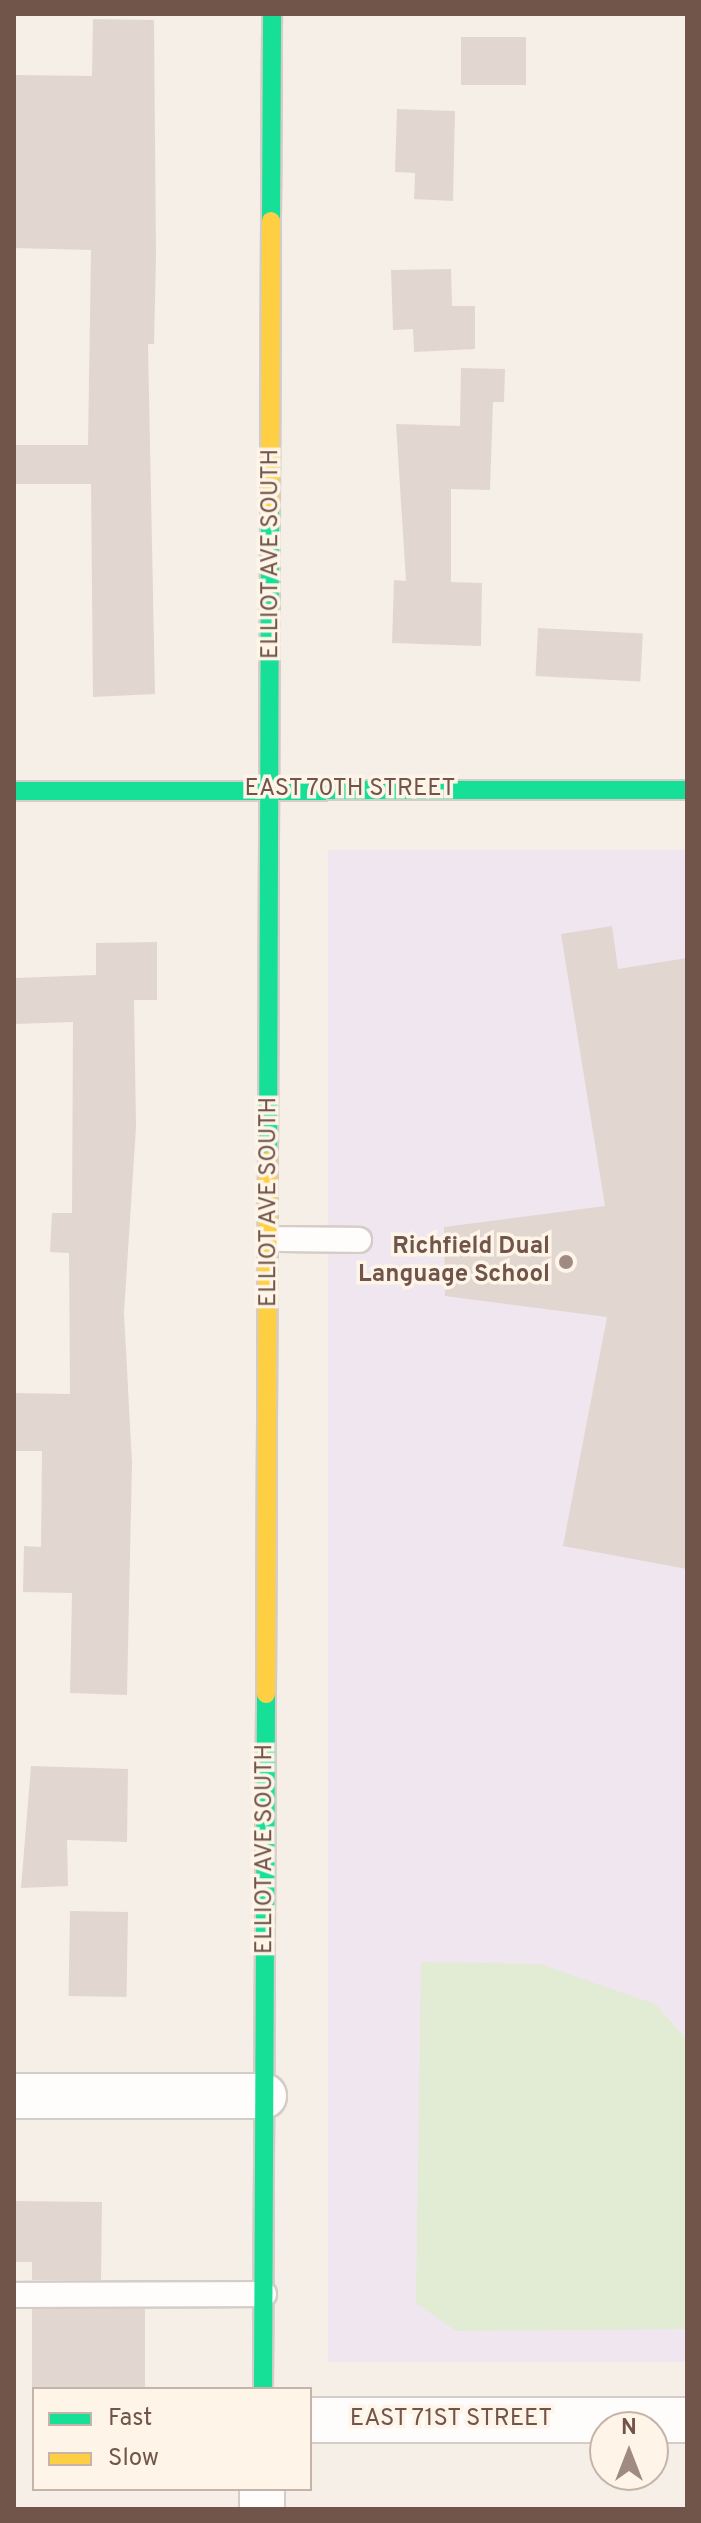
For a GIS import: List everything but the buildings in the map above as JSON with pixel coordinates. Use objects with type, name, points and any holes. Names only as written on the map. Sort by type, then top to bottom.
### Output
[{"type":"street","name":"ELLIOT AVE SOUTH","points":[[263,2387],[272,790],[272,14]]},
{"type":"street","name":"EAST 70TH STREET","points":[[14,791],[687,790]]},
{"type":"street","points":[[14,2096],[264,2096]]},
{"type":"street","name":"EAST 71ST STREET","points":[[312,2420],[687,2420]]},
{"type":"lane","points":[[270,1239],[359,1240]]},
{"type":"lane","points":[[14,2295],[264,2294]]},
{"type":"shaded area","points":[[328,850],[687,850],[687,2362],[328,2362]]},
{"type":"green space","points":[[421,1962],[540,1964],[655,2004],[687,2040],[687,2329],[456,2331],[416,2303]]},
{"type":"traffic: fast","points":[[271,221],[272,14]]},
{"type":"traffic: fast","points":[[268,1161],[270,509]]},
{"type":"traffic: fast","points":[[14,791],[687,790]]},
{"type":"traffic: fast","points":[[263,2387],[266,1694]]},
{"type":"traffic: slow","points":[[270,509],[271,221]]},
{"type":"traffic: slow","points":[[266,1694],[268,1161]]},
{"type":"place","name":"Richfield Dual Language School","points":[[566,1262]]}]
